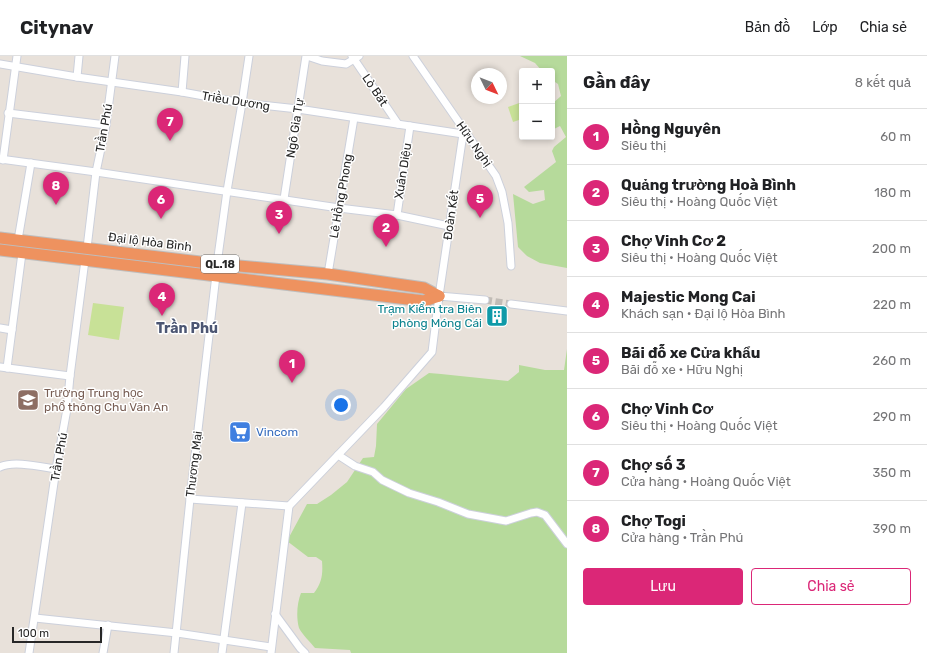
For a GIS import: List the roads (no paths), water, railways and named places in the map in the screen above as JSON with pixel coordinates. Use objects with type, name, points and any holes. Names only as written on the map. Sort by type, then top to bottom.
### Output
[{"type":"highway","name":"Đại lộ Hòa Bình","points":[[0,238],[217,264],[328,274],[424,288],[439,296]]},
{"type":"highway","points":[[85,260],[87,248]]},
{"type":"highway","name":"Đại lộ Hòa Bình","points":[[0,250],[424,301],[439,296]]},
{"type":"highway","points":[[216,275],[217,264]]},
{"type":"highway","points":[[347,291],[349,277]]},
{"type":"street","points":[[16,56],[16,66],[1,160],[96,172],[396,215],[450,226]]},
{"type":"street","points":[[77,77],[79,56]]},
{"type":"street","name":"Trần Phú","points":[[87,248],[96,172],[106,125],[115,56]]},
{"type":"street","points":[[182,92],[185,56]]},
{"type":"street","points":[[217,264],[227,191],[249,56]]},
{"type":"street","points":[[306,56],[322,61],[346,64],[355,57]]},
{"type":"street","name":"Ngô Gia Tự","points":[[284,200],[306,56]]},
{"type":"street","name":"Hữu Nghị","points":[[413,56],[496,176],[502,192],[508,223],[511,266]]},
{"type":"street","name":"Lò Bát","points":[[355,57],[398,124]]},
{"type":"street","name":"Triều Dương","points":[[0,64],[182,92],[242,103],[298,109],[463,134]]},
{"type":"street","points":[[8,114],[106,125]]},
{"type":"street","name":"Lê Hồng Phong","points":[[328,274],[354,118]]},
{"type":"street","name":"Xuân Diệu","points":[[396,215],[410,126]]},
{"type":"street","points":[[463,134],[470,140]]},
{"type":"street","name":"Đoàn Kết","points":[[289,506],[384,407],[432,352],[463,134]]},
{"type":"street","points":[[18,240],[31,163]]},
{"type":"street","points":[[22,253],[12,330],[3,368],[70,376]]},
{"type":"street","name":"Trần Phú","points":[[29,653],[56,469],[67,409],[85,260]]},
{"type":"street","name":"Thương Mại","points":[[174,653],[216,275]]},
{"type":"street","name":"Đại lộ Hòa Bình","points":[[439,296],[485,300]]},
{"type":"street","points":[[512,304],[567,311]]},
{"type":"street","points":[[0,328],[12,330]]},
{"type":"street","points":[[338,455],[355,466],[373,472],[382,480],[409,493],[438,502],[468,514],[506,521],[531,512],[537,512],[545,515],[567,544]]},
{"type":"street","points":[[0,467],[9,464],[17,464],[56,469]]},
{"type":"street","points":[[35,618],[177,633],[223,640],[271,650],[289,506],[190,499]]},
{"type":"street","points":[[222,653],[242,503]]},
{"type":"street","points":[[275,614],[305,653]]},
{"type":"street","points":[[103,653],[108,625]]},
{"type":"tunnel","points":[[485,300],[511,304]]},
{"type":"place","name":"Chợ số 3","points":[[170,141]]},
{"type":"place","name":"Chợ Togi","points":[[56,205]]},
{"type":"place","name":"Bãi đỗ xe Cửa khẩu","points":[[480,218]]},
{"type":"place","name":"Chợ Vinh Cơ","points":[[161,219]]},
{"type":"place","name":"Chợ Vinh Cơ 2","points":[[279,234]]},
{"type":"place","name":"Quảng trường Hoà Bình","points":[[386,247]]},
{"type":"place","name":"Majestic Mong Cai","points":[[162,316]]},
{"type":"place","name":"Trạm Kiểm tra Biên phòng Móng Cái","points":[[497,316]]},
{"type":"place","name":"Hồng Nguyên","points":[[292,383]]},
{"type":"place","name":"Trường Trung học phổ thông Chu Văn An","points":[[28,400]]},
{"type":"place","name":"Vincom","points":[[240,432]]},
{"type":"district","name":"Trần Phú","points":[[187,328]]}]
